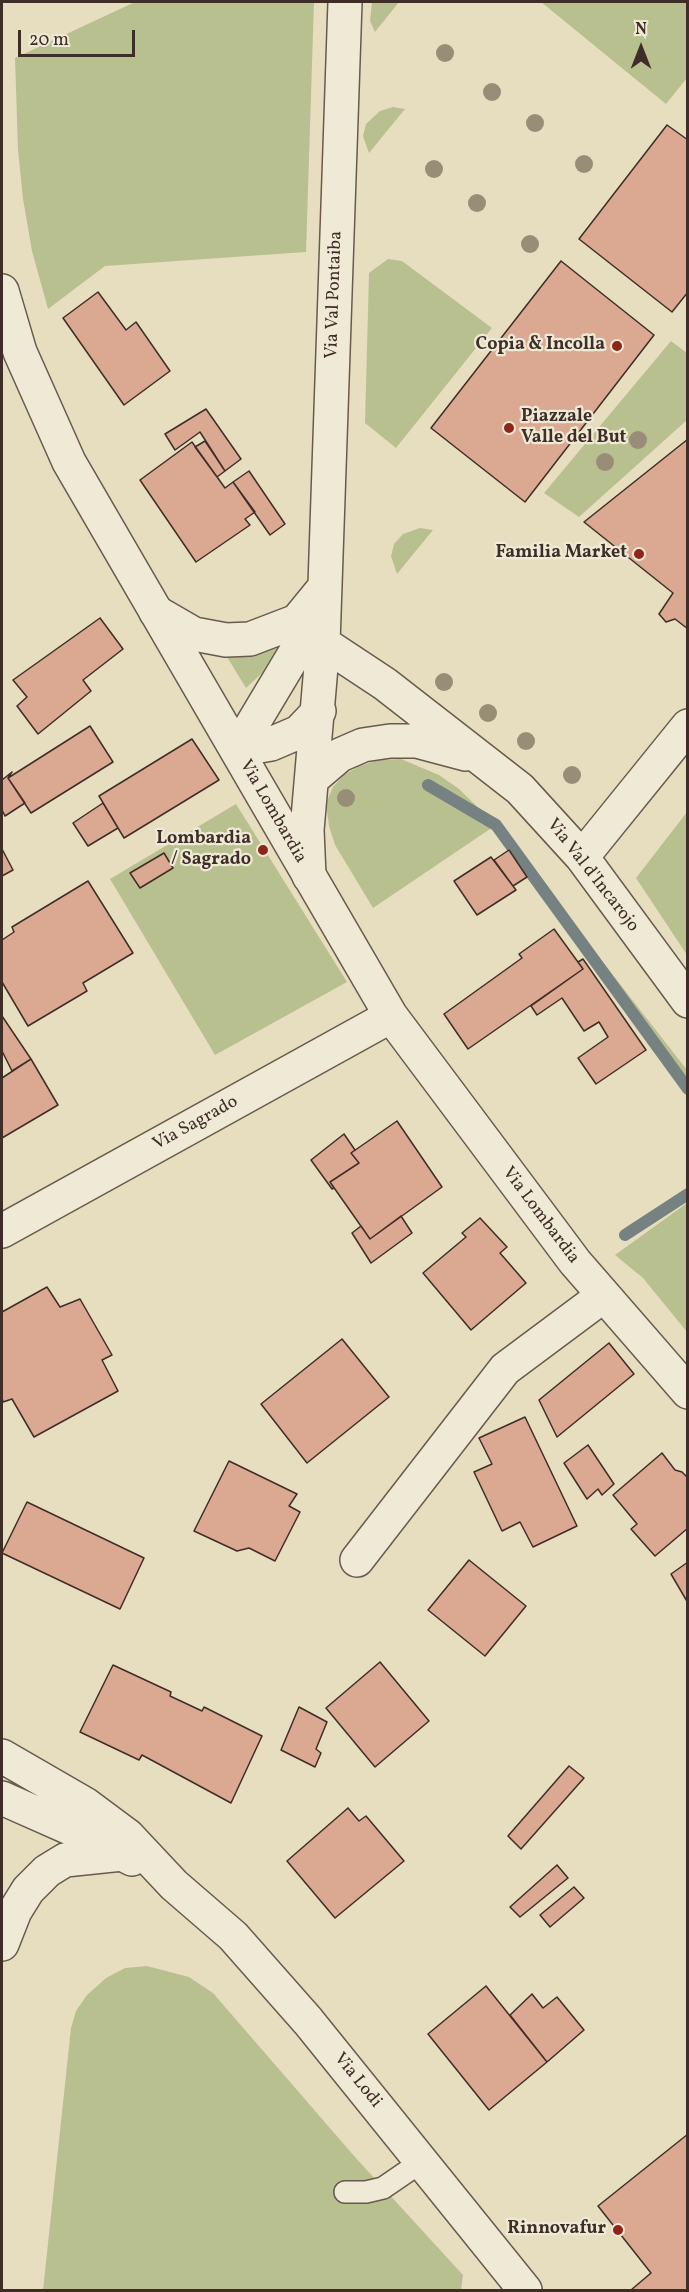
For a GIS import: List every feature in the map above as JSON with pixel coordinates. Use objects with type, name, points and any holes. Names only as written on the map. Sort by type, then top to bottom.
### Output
[{"type":"street","name":"Via Val Pontaiba","points":[[309,876],[307,830],[319,711],[315,638],[324,588],[345,2]]},
{"type":"street","name":"Via Lombardia","points":[[2,291],[20,352],[69,462],[391,1016],[603,1296],[687,1392]]},
{"type":"street","points":[[156,612],[194,634],[226,640],[250,639],[297,621],[324,588]]},
{"type":"street","name":"Via Val Pontaiba","points":[[237,750],[315,638]]},
{"type":"street","name":"Via Val d'Incarojo","points":[[315,638],[385,684],[520,789],[582,857],[687,1001]]},
{"type":"street","points":[[237,750],[271,744],[299,732],[319,711]]},
{"type":"street","name":"Via Val d'Incarojo","points":[[319,711],[334,725],[356,737],[442,745],[485,760]]},
{"type":"street","points":[[582,857],[687,726]]},
{"type":"street","name":"Via Val d'Incarojo","points":[[313,778],[340,755],[363,745],[390,741]]},
{"type":"street","name":"Via Sagrado","points":[[2,1231],[391,1016]]},
{"type":"street","points":[[357,1560],[505,1369],[603,1296]]},
{"type":"street","name":"Via Lodi","points":[[2,1756],[85,1804],[128,1836],[174,1885],[241,1945],[308,2021],[525,2290]]},
{"type":"street","name":"Via Lodi","points":[[2,1798],[124,1854],[174,1885]]},
{"type":"street","points":[[2,1944],[15,1911],[28,1890],[47,1871],[65,1860],[124,1854]]},
{"type":"lane","points":[[345,2192],[366,2192],[383,2188],[421,2162]]},
{"type":"green space","points":[[135,2],[314,2],[306,252],[105,266],[48,309],[32,251],[23,199],[18,150],[15,58]]},
{"type":"green space","points":[[372,2],[399,2],[375,32],[370,21]]},
{"type":"green space","points":[[541,2],[687,2],[687,78],[666,104]]},
{"type":"green space","points":[[393,107],[405,109],[369,153],[363,136],[366,124],[380,111]]},
{"type":"green space","points":[[388,259],[402,261],[492,328],[396,448],[365,423],[369,273]]},
{"type":"green space","points":[[671,341],[687,353],[687,420],[579,517],[544,493]]},
{"type":"green space","points":[[420,528],[433,530],[397,574],[391,556],[394,544],[403,534]]},
{"type":"green space","points":[[277,648],[262,673],[246,688],[224,652],[252,653]]},
{"type":"green space","points":[[401,759],[439,775],[459,789],[496,825],[373,908],[335,845],[329,826],[326,803],[333,787],[344,775],[359,766],[379,760]]},
{"type":"green space","points":[[236,804],[347,982],[215,1055],[110,879]]},
{"type":"green space","points":[[687,812],[687,955],[636,878]]},
{"type":"green space","points":[[496,825],[687,1070],[687,1089]]},
{"type":"green space","points":[[687,1203],[687,1332],[643,1278],[615,1255]]},
{"type":"green space","points":[[147,1966],[189,1977],[213,1993],[355,2157],[463,2275],[461,2290],[43,2290],[71,2028],[76,2011],[87,1995],[106,1978],[125,1968]]},
{"type":"building","points":[[667,125],[688,140],[688,292],[672,312],[579,239]]},
{"type":"building","points":[[561,261],[654,335],[525,502],[431,428]]},
{"type":"building","points":[[98,292],[126,330],[136,322],[170,371],[124,405],[63,318]]},
{"type":"building","points":[[206,409],[241,459],[225,471],[200,432],[175,450],[165,434]]},
{"type":"building","points":[[688,439],[688,629],[675,619],[666,622],[659,614],[673,593],[584,522]]},
{"type":"building","points":[[205,441],[225,471],[217,477],[195,447]]},
{"type":"building","points":[[192,442],[225,488],[233,482],[255,512],[245,519],[250,525],[196,562],[140,480]]},
{"type":"building","points":[[249,471],[285,524],[270,535],[233,482]]},
{"type":"building","points":[[100,618],[123,649],[83,680],[91,691],[38,734],[17,706],[27,697],[13,680]]},
{"type":"building","points":[[90,726],[113,762],[31,813],[8,778]]},
{"type":"building","points":[[192,739],[219,780],[124,838],[99,796]]},
{"type":"building","points":[[12,772],[8,778],[25,803],[5,816],[2,810],[2,780]]},
{"type":"building","points":[[103,803],[118,828],[88,846],[73,823]]},
{"type":"building","points":[[2,849],[13,870],[2,876]]},
{"type":"building","points":[[509,850],[527,877],[513,886],[494,860]]},
{"type":"building","points":[[164,853],[173,868],[140,888],[130,873]]},
{"type":"building","points":[[491,857],[516,890],[477,915],[454,881]]},
{"type":"building","points":[[88,881],[133,953],[83,983],[87,991],[28,1026],[2,982],[2,940],[14,932],[12,927]]},
{"type":"building","points":[[554,929],[583,969],[468,1049],[444,1014],[522,958],[519,954]]},
{"type":"building","points":[[583,959],[646,1050],[596,1084],[578,1058],[608,1037],[599,1022],[584,1031],[562,998],[537,1015],[531,1006],[583,969],[578,962]]},
{"type":"building","points":[[2,1016],[31,1059],[12,1071],[2,1051]]},
{"type":"building","points":[[31,1059],[58,1105],[2,1138],[2,1078]]},
{"type":"building","points":[[397,1121],[442,1187],[370,1239],[330,1182],[359,1163],[351,1153]]},
{"type":"building","points":[[344,1134],[355,1150],[351,1153],[359,1163],[330,1182],[334,1188],[332,1189],[311,1160]]},
{"type":"building","points":[[401,1216],[412,1233],[371,1263],[352,1233],[361,1226],[370,1239]]},
{"type":"building","points":[[480,1218],[507,1247],[500,1253],[526,1283],[471,1330],[423,1273],[466,1237],[462,1233]]},
{"type":"building","points":[[47,1287],[60,1307],[80,1299],[112,1355],[102,1360],[118,1391],[34,1437],[12,1399],[3,1402],[2,1312]]},
{"type":"building","points":[[342,1339],[389,1397],[307,1463],[261,1404]]},
{"type":"building","points":[[609,1343],[634,1374],[557,1437],[539,1400]]},
{"type":"building","points":[[525,1417],[577,1526],[533,1547],[520,1522],[502,1531],[474,1472],[492,1464],[479,1438]]},
{"type":"building","points":[[588,1445],[614,1484],[602,1495],[598,1489],[587,1499],[564,1463]]},
{"type":"building","points":[[662,1453],[675,1470],[682,1472],[688,1478],[688,1528],[655,1556],[631,1529],[637,1524],[613,1495]]},
{"type":"building","points":[[229,1461],[297,1494],[289,1506],[300,1512],[275,1561],[249,1548],[237,1551],[194,1531]]},
{"type":"building","points":[[27,1502],[144,1558],[120,1609],[2,1553]]},
{"type":"building","points":[[469,1560],[526,1606],[485,1656],[428,1610]]},
{"type":"building","points":[[688,1562],[688,1603],[671,1574]]},
{"type":"building","points":[[380,1662],[429,1721],[375,1767],[326,1708]]},
{"type":"building","points":[[113,1665],[171,1692],[170,1696],[202,1711],[204,1707],[262,1736],[231,1803],[142,1755],[139,1760],[80,1732]]},
{"type":"building","points":[[299,1707],[327,1722],[316,1749],[321,1753],[315,1767],[281,1750]]},
{"type":"building","points":[[569,1766],[584,1778],[521,1849],[508,1836]]},
{"type":"building","points":[[348,1808],[359,1821],[366,1816],[404,1861],[335,1918],[287,1861]]},
{"type":"building","points":[[557,1865],[568,1878],[520,1917],[510,1907]]},
{"type":"building","points":[[574,1887],[584,1898],[550,1927],[540,1915]]},
{"type":"building","points":[[486,1986],[547,2062],[489,2110],[428,2034]]},
{"type":"building","points":[[532,1994],[543,2008],[557,1997],[584,2030],[547,2062],[510,2015]]},
{"type":"building","points":[[688,2134],[688,2290],[631,2290],[651,2273],[598,2206]]},
{"type":"waterway","points":[[428,785],[496,825],[688,1089]]},
{"type":"waterway","points":[[625,1235],[688,1194]]},
{"type":"place","name":"Copia & Incolla","points":[[617,346]]},
{"type":"place","name":"Piazzale Valle del But","points":[[509,428]]},
{"type":"place","name":"Familia Market","points":[[639,554]]},
{"type":"place","name":"Lombardia / Sagrado","points":[[263,850]]},
{"type":"place","name":"Rinnovafur","points":[[618,2230]]}]
